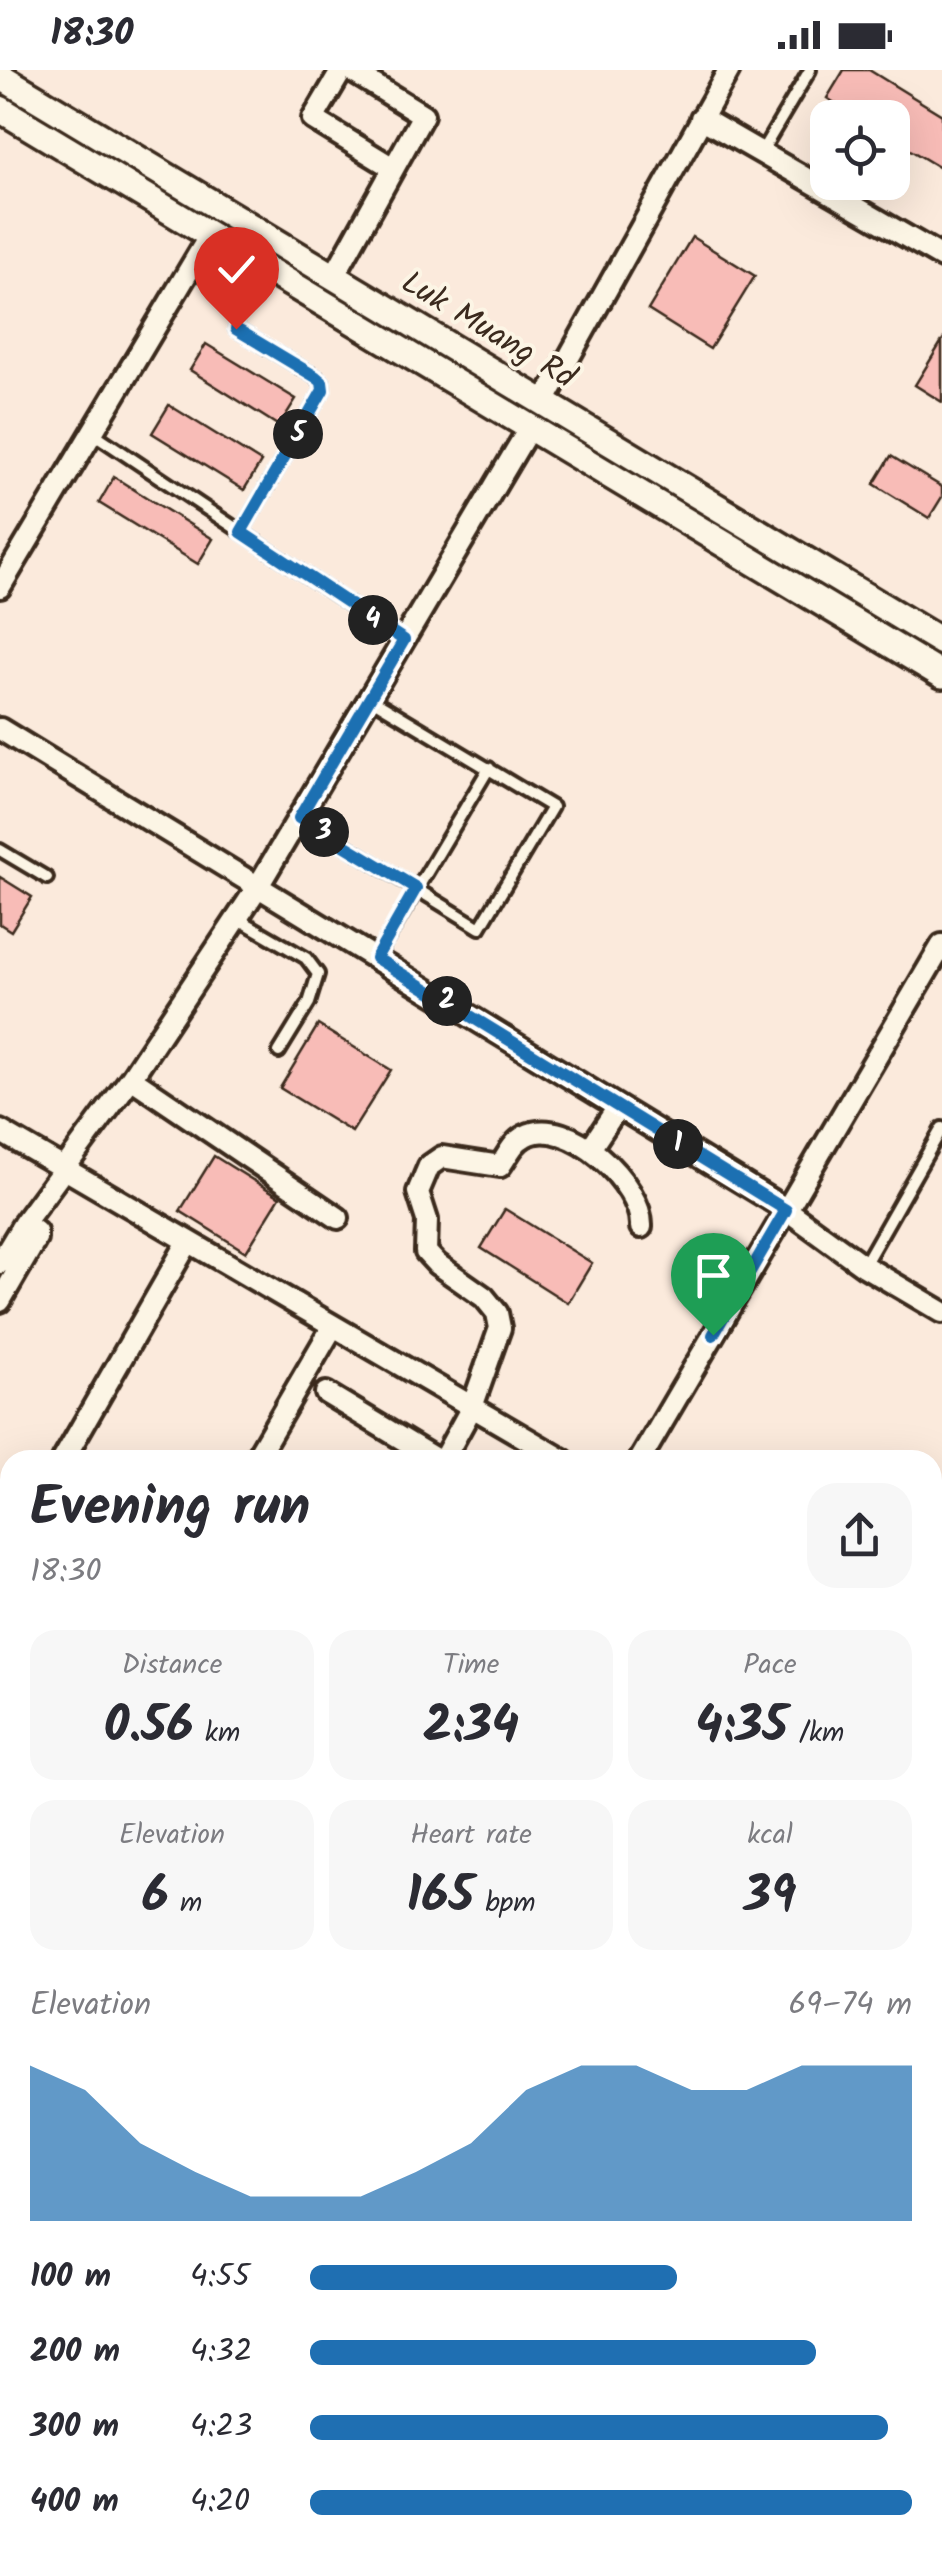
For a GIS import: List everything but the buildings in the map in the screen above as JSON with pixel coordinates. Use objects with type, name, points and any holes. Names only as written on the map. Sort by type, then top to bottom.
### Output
[{"type":"street","points":[[334,276],[423,115],[346,70],[313,119],[392,168]]},
{"type":"street","points":[[0,1263],[24,1223],[132,1078],[257,888],[530,427],[729,70]]},
{"type":"street","name":"Luk Muang Rd","points":[[0,76],[942,642]]},
{"type":"street","name":"Luk Muang Rd","points":[[0,108],[942,674]]},
{"type":"street","points":[[701,118],[942,257]]},
{"type":"street","points":[[0,587],[210,235]]},
{"type":"street","points":[[0,729],[618,1106],[786,1210],[864,1266],[942,1312]]},
{"type":"street","points":[[646,1450],[942,945]]},
{"type":"street","points":[[132,1078],[338,1218]]},
{"type":"street","points":[[590,1149],[618,1106]]},
{"type":"street","points":[[0,1132],[546,1450]]},
{"type":"street","points":[[446,1450],[472,1407],[500,1328],[497,1313],[484,1298],[436,1264],[426,1252],[427,1220],[418,1192],[429,1166],[442,1157],[500,1166],[516,1142],[538,1132],[555,1133],[590,1149],[624,1181],[642,1213],[641,1227]]},
{"type":"street","points":[[0,1301],[36,1238],[36,1232],[24,1223]]},
{"type":"street","points":[[70,1450],[188,1242]]},
{"type":"street","points":[[262,1450],[333,1326]]},
{"type":"street","points":[[326,1393],[423,1450]]},
{"type":"lane","points":[[762,151],[810,70]]},
{"type":"lane","points":[[236,329],[316,377],[323,390],[241,532]]},
{"type":"lane","points":[[93,433],[404,640]]},
{"type":"lane","points":[[299,818],[480,928],[552,806],[370,698]]},
{"type":"lane","points":[[376,958],[489,768]]},
{"type":"lane","points":[[0,850],[47,878]]},
{"type":"lane","points":[[237,918],[306,958],[318,974],[309,1003],[280,1052]]},
{"type":"lane","points":[[864,1266],[942,1128]]},
{"type":"route","points":[[236,329],[316,377],[323,390],[241,532],[404,640],[299,818],[416,888],[376,958],[786,1210],[713,1335]]}]
